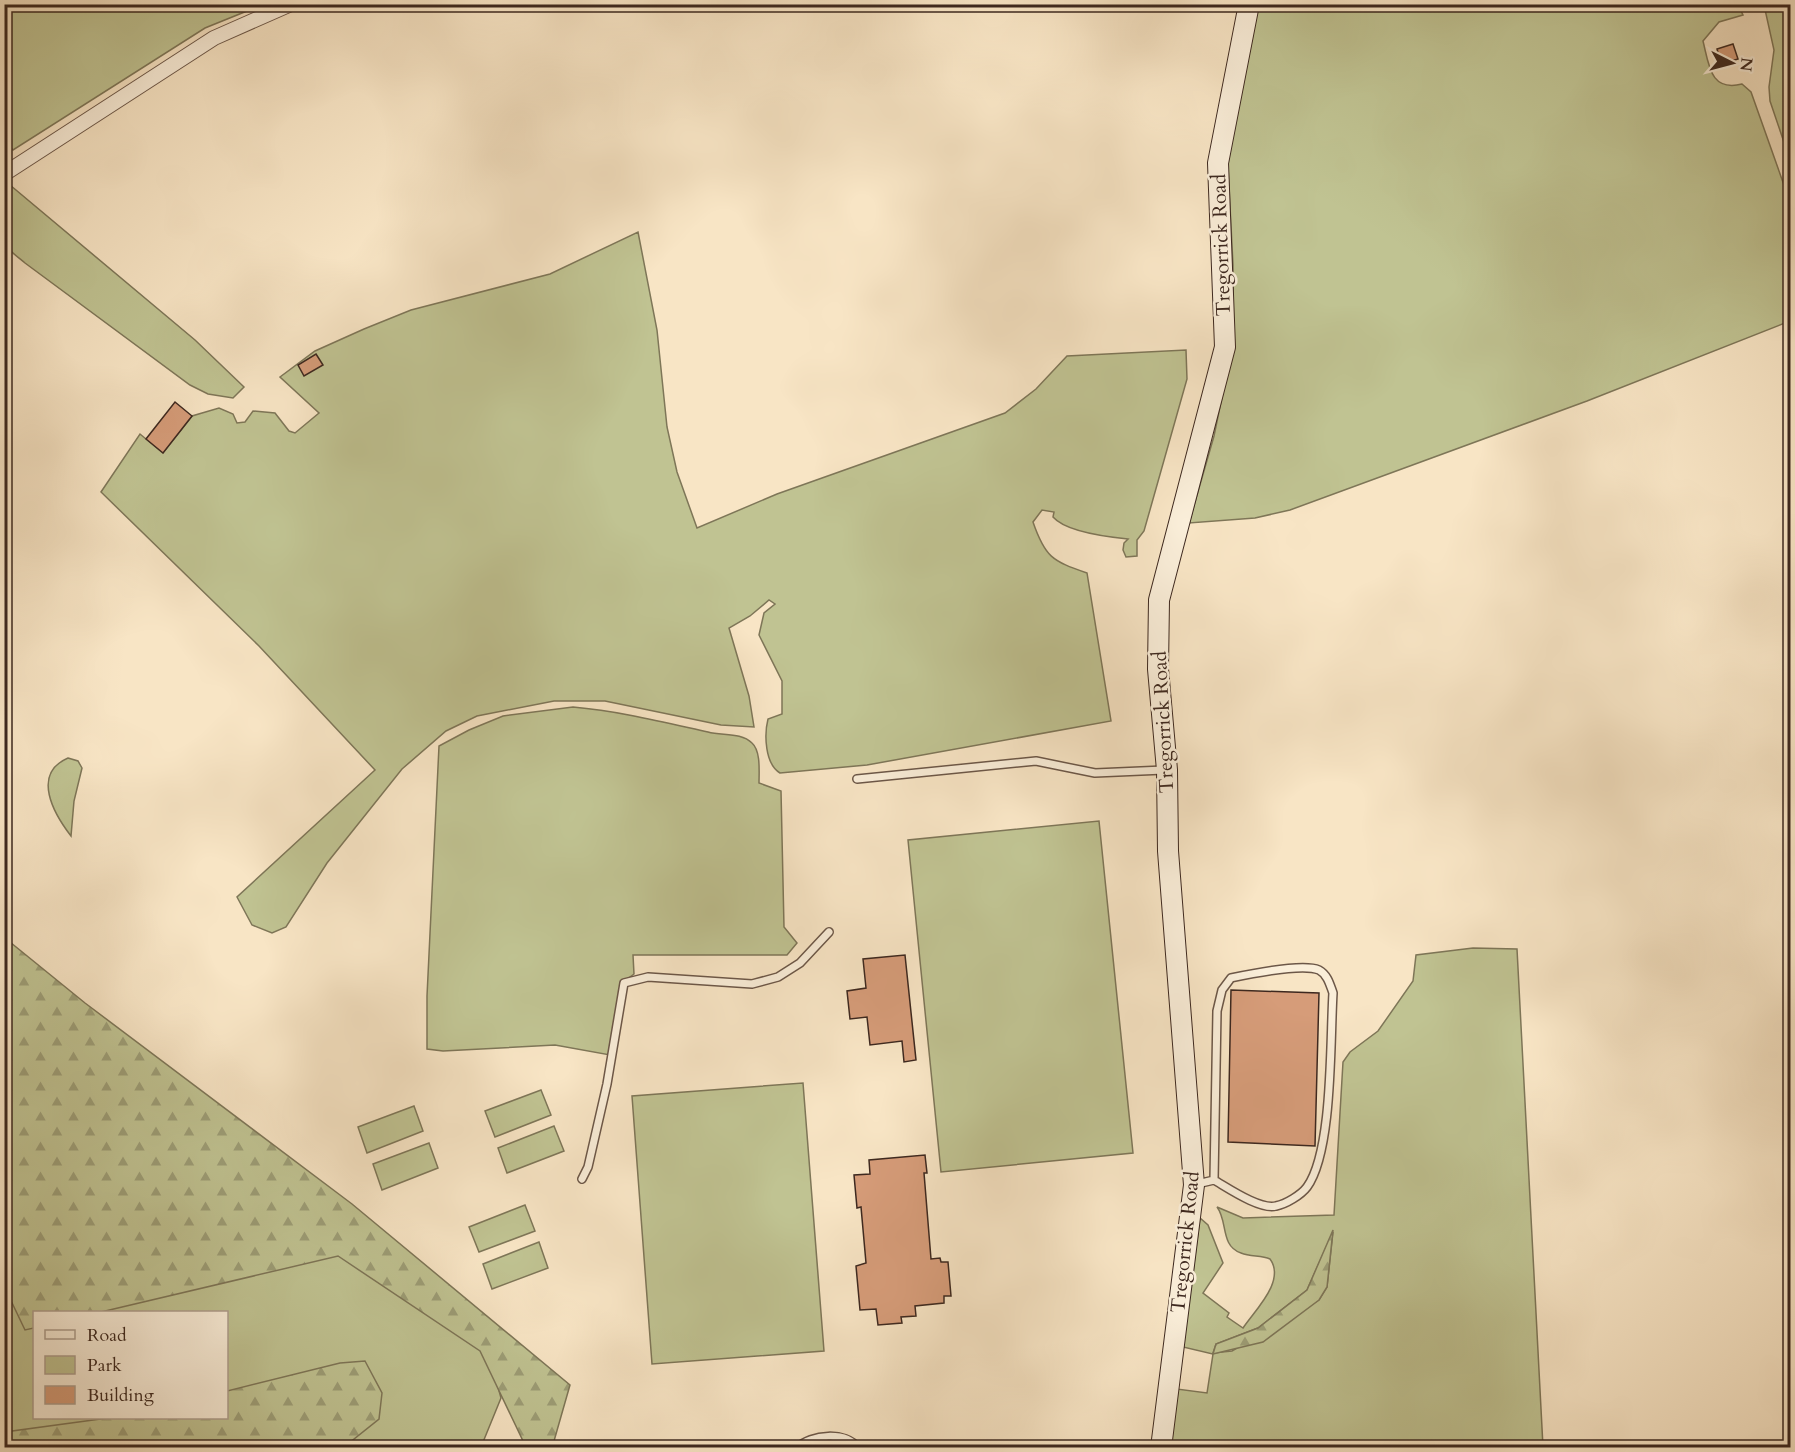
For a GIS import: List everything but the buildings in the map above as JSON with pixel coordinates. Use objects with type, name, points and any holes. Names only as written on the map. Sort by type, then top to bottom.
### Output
[{"type":"street","points":[[4,174],[214,38],[291,4]]},
{"type":"street","name":"Tregorrick Road","points":[[1161,1448],[1194,1185],[1168,852],[1167,770],[1158,669],[1159,600],[1225,347],[1218,163],[1249,4]]},
{"type":"lane","points":[[857,779],[1036,761],[1095,773],[1167,770]]},
{"type":"lane","points":[[582,1179],[588,1167],[607,1084],[624,983],[648,977],[752,984],[778,977],[800,963],[829,932]]},
{"type":"lane","points":[[1194,1185],[1214,1180],[1253,1201],[1274,1207],[1290,1201],[1307,1188],[1324,1143],[1333,993],[1327,977],[1318,970],[1269,970],[1231,978],[1222,990],[1217,1011],[1214,1180]]},
{"type":"lane","points":[[796,1448],[802,1443],[824,1436],[844,1439],[858,1448]]},
{"type":"green space","points":[[5,5],[262,5],[205,28],[13,150],[5,141]]},
{"type":"green space","points":[[1253,5],[1738,5],[1743,15],[1719,22],[1703,41],[1710,67],[1717,80],[1723,84],[1742,84],[1751,92],[1790,202],[1790,321],[1587,401],[1290,510],[1255,518],[1189,523],[1214,436],[1227,373],[1233,325],[1233,265],[1228,167],[1230,133]]},
{"type":"green space","points":[[1764,5],[1790,5],[1790,160],[1770,101],[1769,87],[1774,50]]},
{"type":"green space","points":[[10,185],[195,340],[244,387],[233,398],[208,394],[190,385],[13,253],[7,247],[4,234],[6,198]]},
{"type":"green space","points":[[638,232],[657,330],[667,427],[677,472],[697,528],[777,494],[1005,413],[1036,389],[1067,356],[1186,350],[1187,379],[1144,531],[1137,540],[1137,556],[1126,557],[1123,550],[1124,543],[1128,539],[1077,530],[1059,522],[1053,517],[1054,512],[1042,510],[1033,522],[1042,543],[1051,556],[1065,565],[1087,573],[1111,721],[867,765],[780,773],[771,763],[766,733],[768,719],[782,714],[782,681],[759,635],[764,613],[775,604],[769,600],[750,616],[729,628],[749,696],[754,727],[721,725],[605,701],[554,701],[477,716],[446,731],[402,769],[327,863],[286,927],[272,933],[252,925],[237,897],[375,770],[259,646],[101,492],[140,434],[163,453],[192,416],[219,408],[233,414],[237,423],[245,422],[253,411],[275,413],[289,431],[295,433],[319,413],[280,377],[315,351],[411,310],[550,274]]},
{"type":"green space","points":[[573,707],[624,714],[742,737],[752,743],[758,756],[759,783],[781,791],[784,927],[797,943],[787,955],[633,955],[634,974],[622,983],[610,1055],[555,1045],[443,1051],[427,1049],[427,996],[439,746],[503,716]]},
{"type":"green space","points":[[68,758],[78,761],[82,768],[74,801],[71,836],[53,806],[48,784],[50,774],[57,765]]},
{"type":"green space","points":[[1099,821],[1133,1153],[941,1172],[908,840]]},
{"type":"green space","points":[[5,938],[85,1003],[352,1204],[570,1385],[554,1441],[524,1443],[480,1351],[338,1256],[105,1311],[33,1311],[33,1328],[25,1330],[4,1286]]},
{"type":"green space","points":[[1473,948],[1517,949],[1543,1447],[1170,1448],[1177,1389],[1207,1393],[1213,1354],[1183,1347],[1200,1218],[1208,1225],[1223,1263],[1203,1293],[1229,1313],[1227,1317],[1243,1328],[1272,1286],[1274,1268],[1270,1259],[1234,1250],[1227,1239],[1217,1207],[1243,1218],[1334,1215],[1343,1062],[1350,1052],[1378,1031],[1413,981],[1416,955]],"holes":[[[1333,1232],[1327,1287],[1319,1300],[1232,1351],[1213,1353],[1216,1344],[1258,1328],[1307,1290]]]},
{"type":"green space","points":[[4,974],[486,1342],[501,1398],[481,1447],[5,1447]]},
{"type":"green space","points":[[803,1083],[824,1351],[652,1364],[632,1096]]},
{"type":"green space","points":[[541,1090],[551,1115],[495,1137],[485,1111]]},
{"type":"green space","points":[[414,1106],[423,1131],[367,1153],[358,1127]]},
{"type":"green space","points":[[554,1126],[564,1151],[507,1173],[498,1148]]},
{"type":"green space","points":[[429,1143],[438,1168],[382,1190],[373,1164]]},
{"type":"green space","points":[[525,1205],[535,1231],[479,1252],[469,1227]]},
{"type":"green space","points":[[1333,1230],[1327,1287],[1319,1300],[1263,1342],[1213,1354],[1216,1344],[1258,1328],[1307,1290]]},
{"type":"green space","points":[[539,1242],[548,1268],[492,1289],[483,1264]]},
{"type":"green space","points":[[365,1361],[382,1393],[379,1419],[344,1447],[5,1447],[5,1432],[101,1419],[228,1419],[228,1391],[340,1363]]}]
